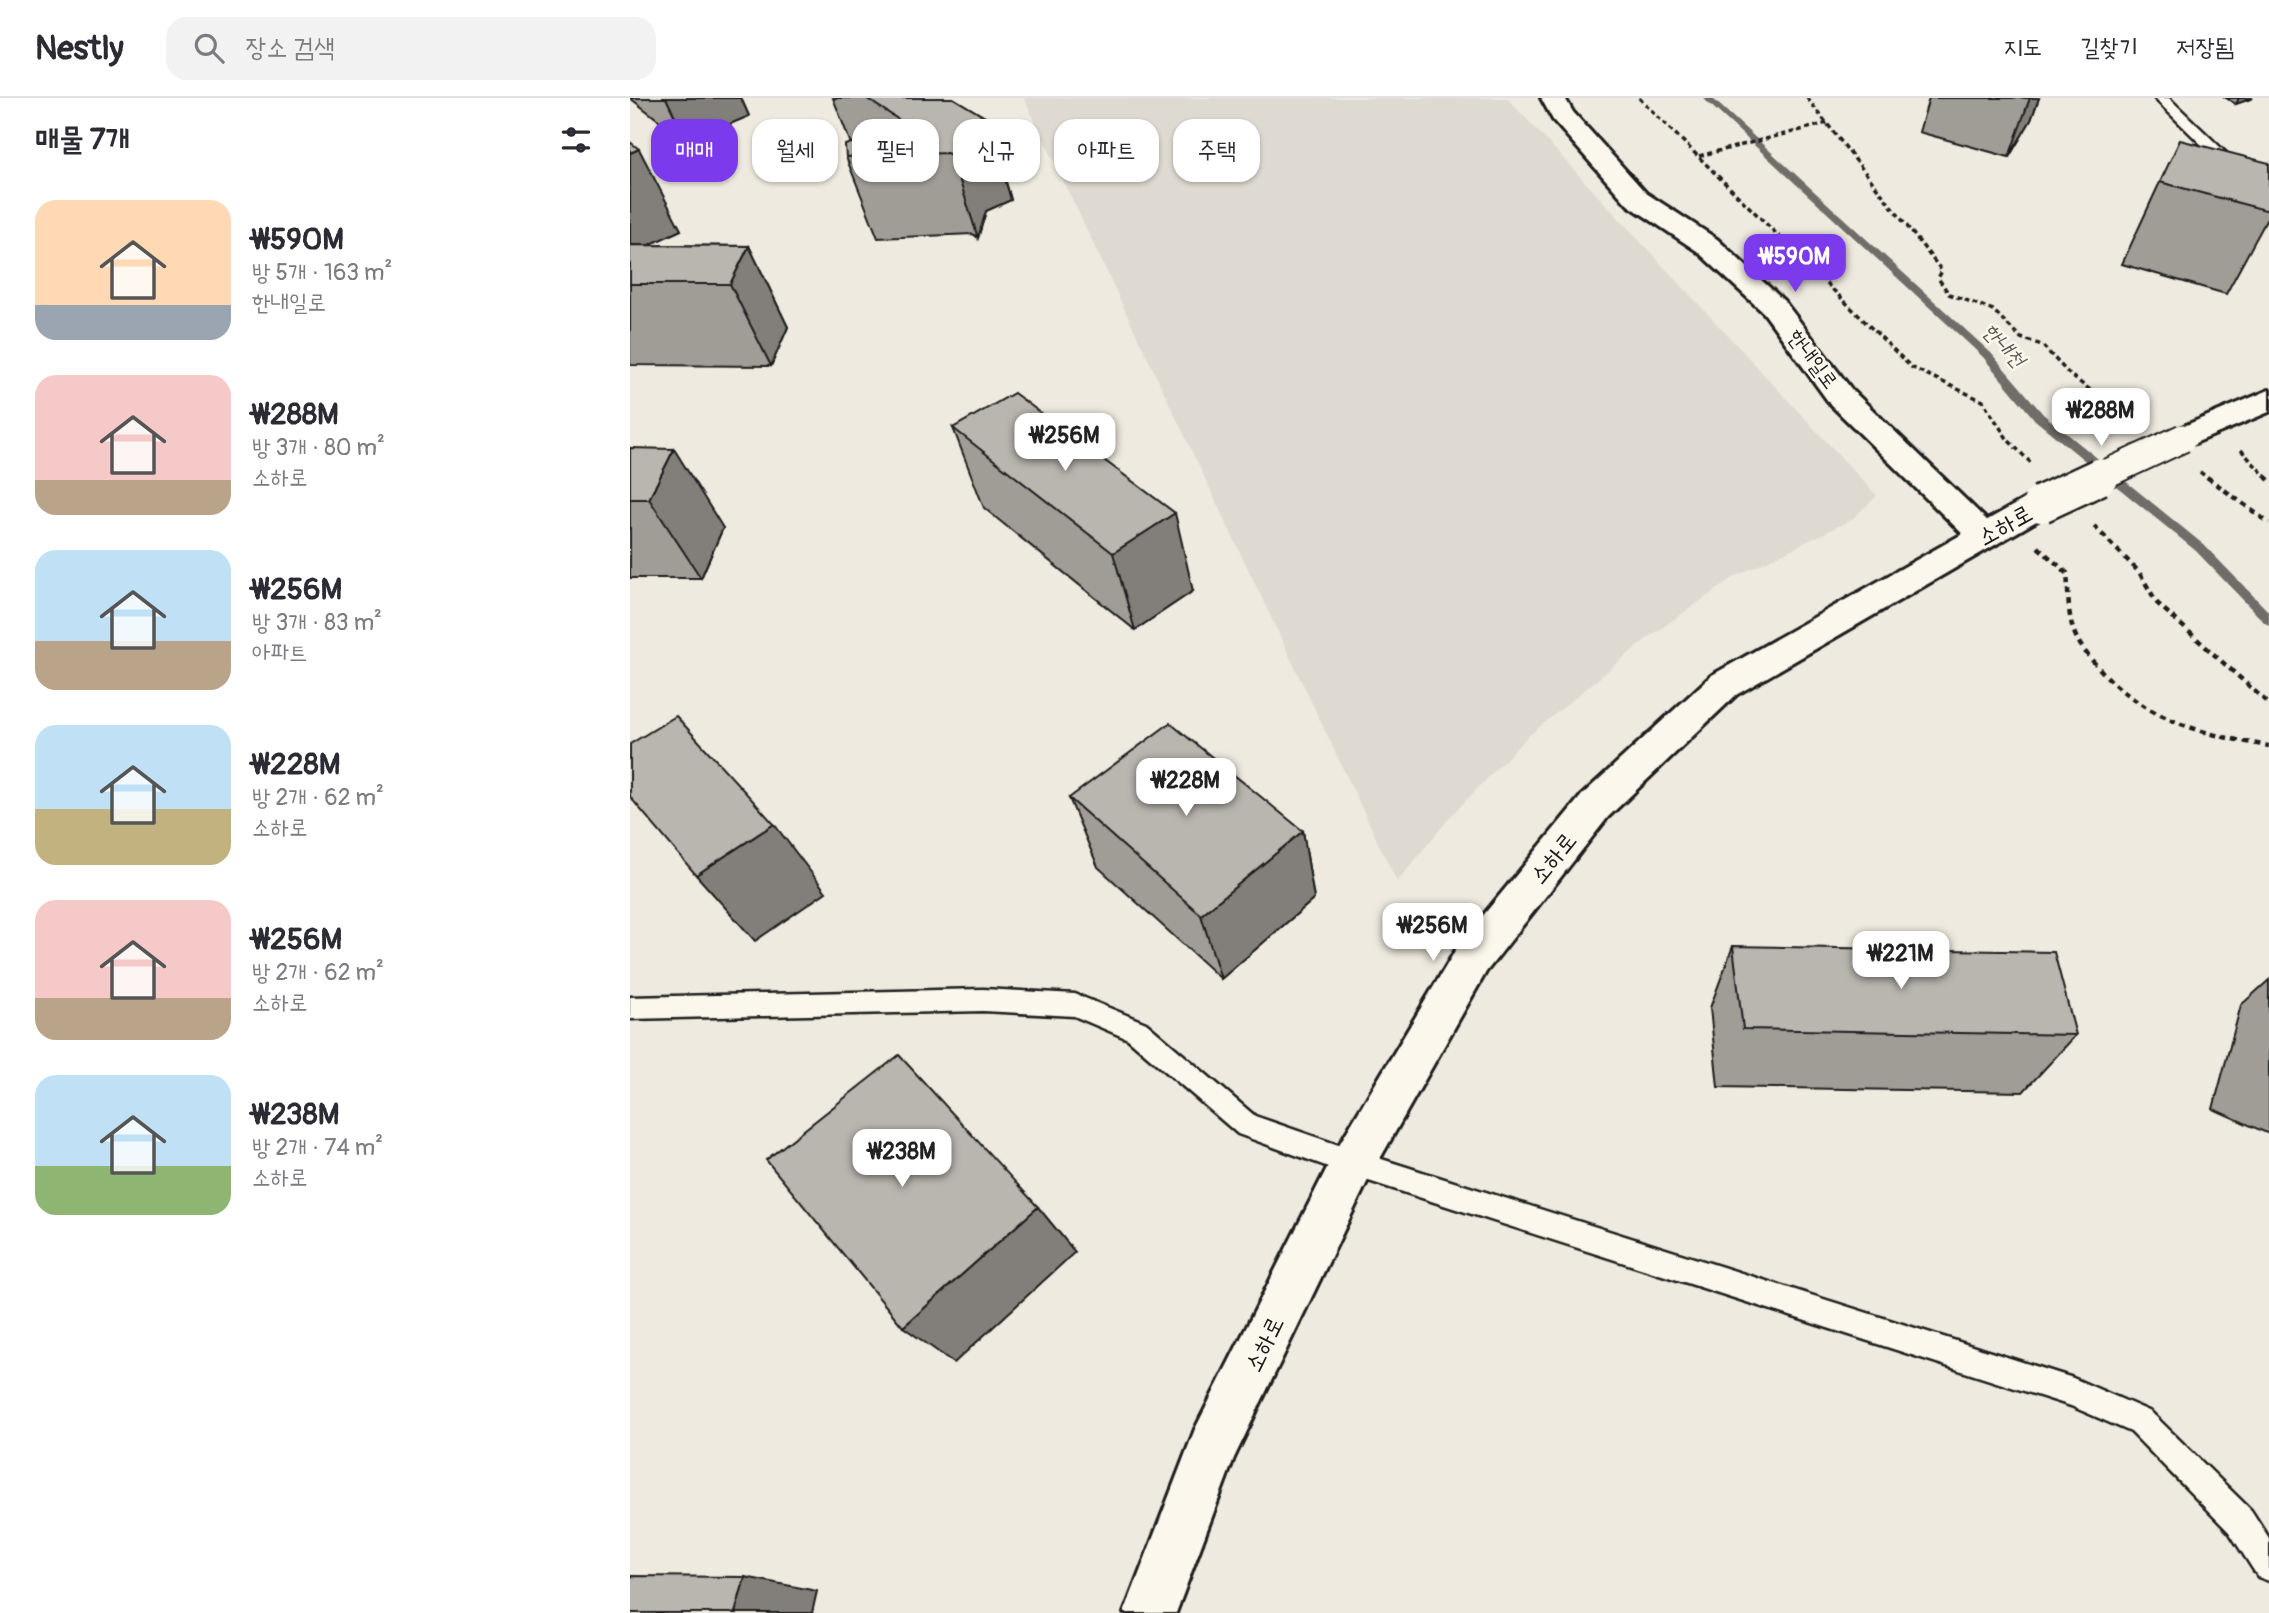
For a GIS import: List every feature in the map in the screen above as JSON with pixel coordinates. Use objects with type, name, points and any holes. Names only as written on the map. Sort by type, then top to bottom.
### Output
[{"type":"street","name":"한내일로","points":[[1553,98],[1562,115],[1637,199],[1707,244],[1774,307],[1841,397],[1997,529]]},
{"type":"street","name":"소하로","points":[[1150,1613],[1213,1447],[1353,1163],[1472,959],[1595,806],[1724,685],[2041,505],[2269,400]]},
{"type":"lane","points":[[2161,98],[2269,203]]},
{"type":"lane","points":[[630,1008],[969,1000],[1074,1005],[1137,1031],[1247,1125],[1353,1163],[2073,1392],[2141,1422],[2240,1521],[2269,1566]]},
{"type":"path","points":[[1640,98],[1912,367],[1983,401],[2008,440],[2036,468]]},
{"type":"path","points":[[1807,98],[1861,171],[1942,271],[1938,278],[1941,286],[1958,299],[1993,310],[2021,338],[2042,345],[2070,375],[2134,422]]},
{"type":"path","points":[[1699,156],[1828,123]]},
{"type":"path","points":[[2197,470],[2269,523]]},
{"type":"path","points":[[2092,525],[2140,572],[2157,603],[2269,704]]},
{"type":"path","points":[[1997,529],[2067,573],[2069,611],[2074,633],[2095,664],[2127,699],[2174,724],[2215,737],[2269,746]]},
{"type":"shaded area","points":[[1024,98],[1507,98],[1877,496],[1851,520],[1736,576],[1649,637],[1527,737],[1450,817],[1397,882],[1064,182],[1159,182],[1159,119],[1054,119],[1054,161],[1040,132],[1040,119],[1034,119]]},
{"type":"building","points":[[866,98],[953,98],[988,119],[953,119],[952,156],[939,153],[939,119],[898,119]]},
{"type":"building","points":[[2180,140],[2269,163],[2269,211],[2160,182]]},
{"type":"building","points":[[630,142],[639,149],[630,153]]},
{"type":"building","points":[[852,143],[852,157],[846,157],[845,145]]},
{"type":"building","points":[[630,245],[749,246],[730,284],[630,284]]},
{"type":"building","points":[[1014,393],[1175,513],[1113,553],[953,428]]},
{"type":"building","points":[[630,448],[674,449],[649,499],[630,499]]},
{"type":"building","points":[[676,716],[774,824],[696,875],[630,797],[630,744]]},
{"type":"building","points":[[1170,723],[1303,831],[1201,915],[1069,798]]},
{"type":"building","points":[[1733,946],[2054,952],[2076,1035],[1743,1029]]},
{"type":"building","points":[[899,1055],[1038,1207],[903,1327],[766,1160]]},
{"type":"building","points":[[630,1576],[745,1577],[735,1613],[630,1613]]},
{"type":"waterway","name":"한내천","points":[[1707,98],[1987,355],[2039,417],[2200,548],[2269,620]]}]
